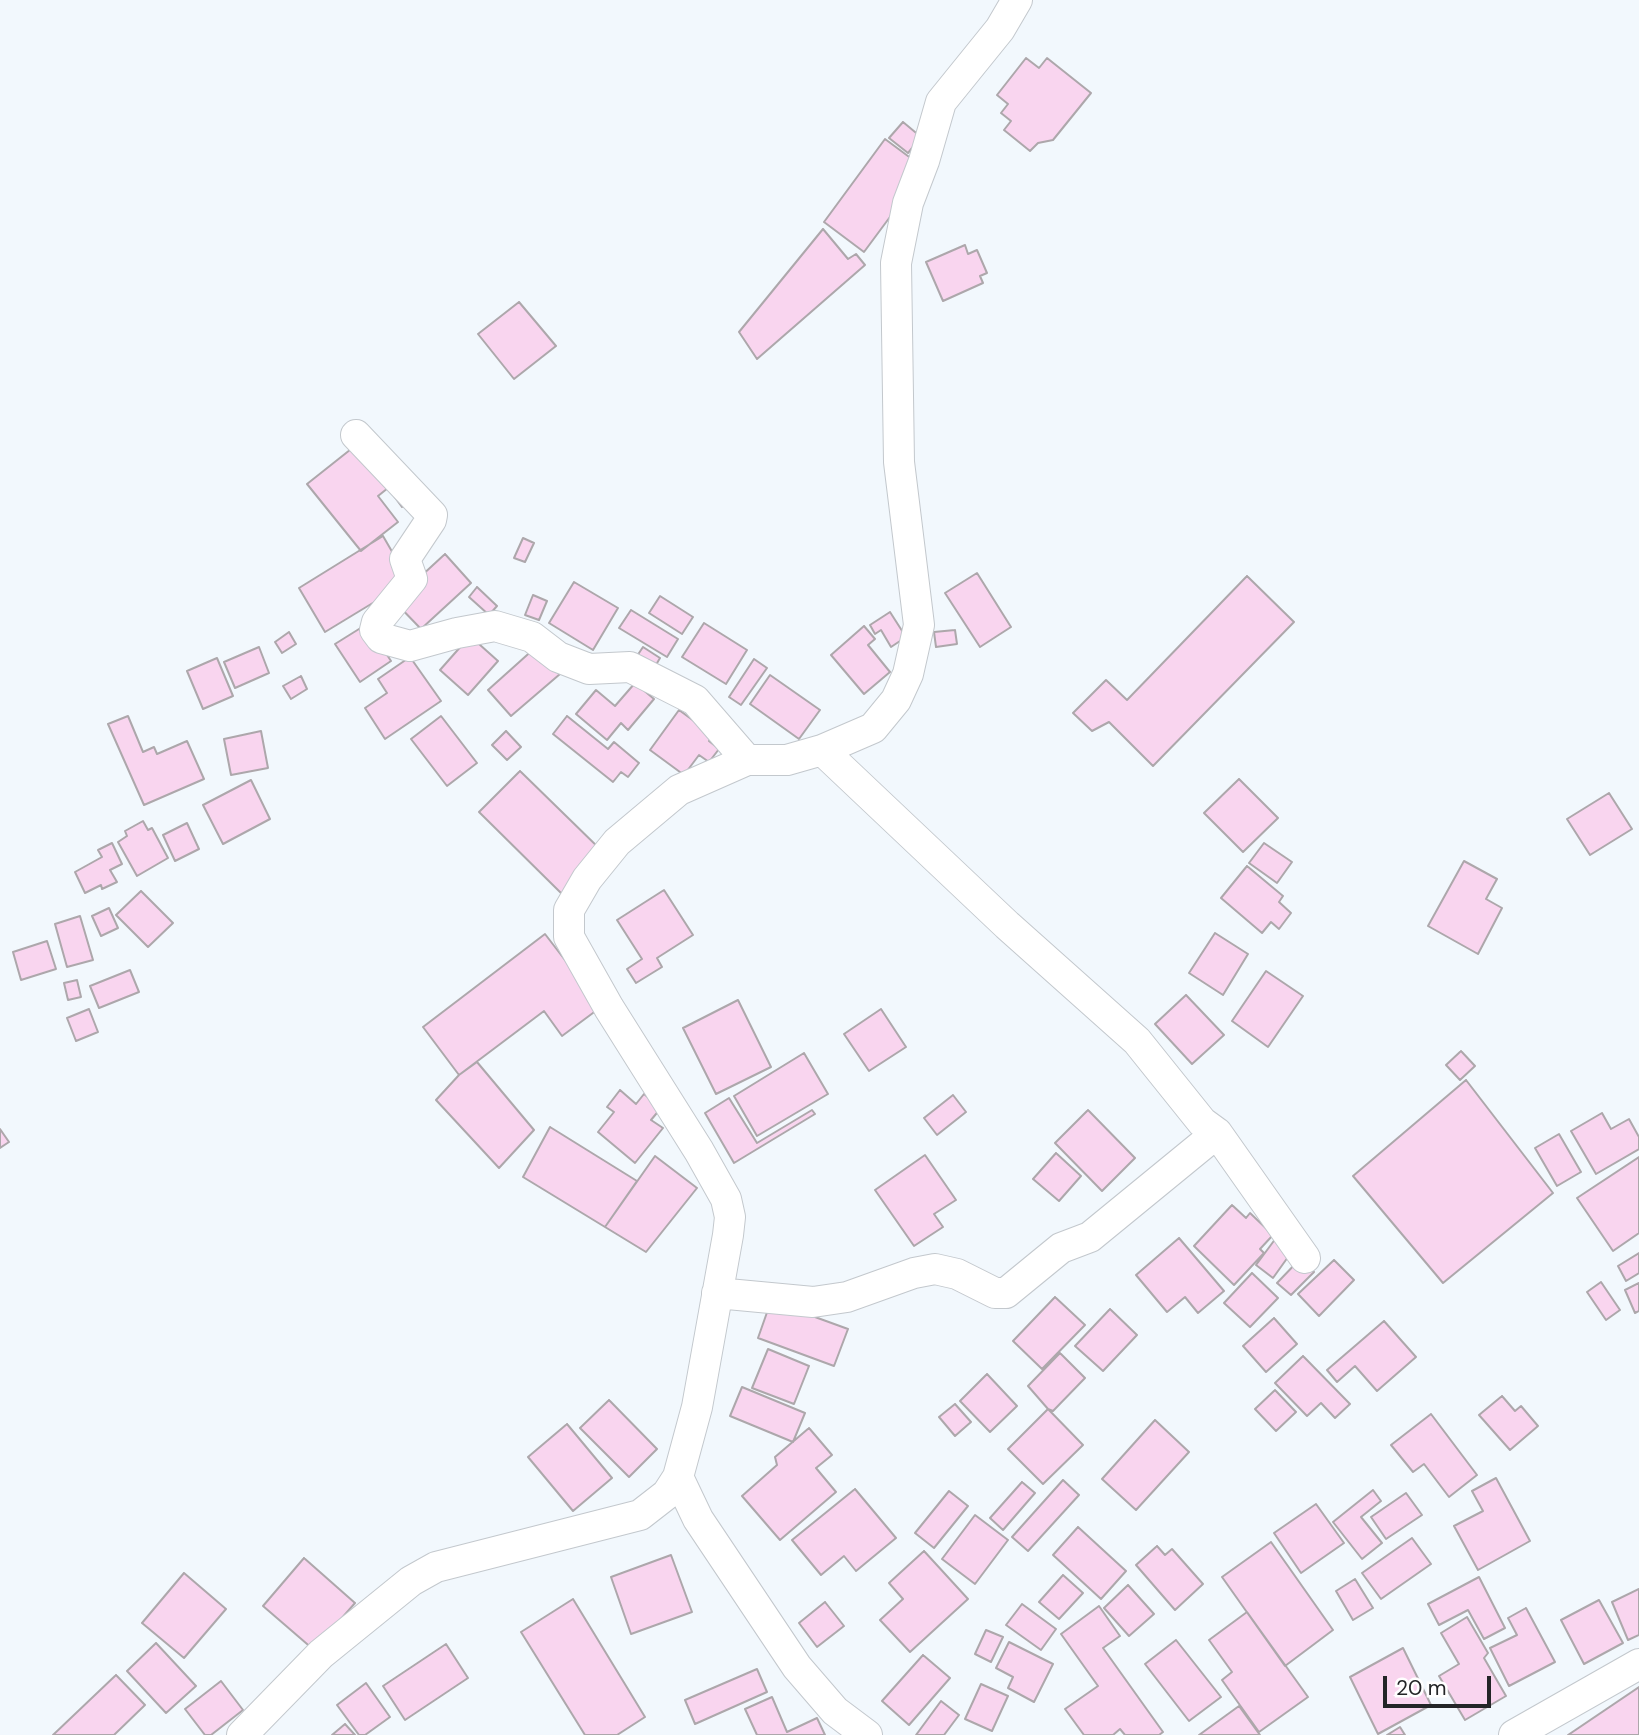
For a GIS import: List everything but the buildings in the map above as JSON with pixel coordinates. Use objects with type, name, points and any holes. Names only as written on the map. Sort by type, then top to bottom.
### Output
[{"type":"street","points":[[242,1735],[321,1654],[411,1581],[436,1567],[640,1515],[667,1494],[678,1477],[697,1407],[730,1217],[726,1199],[699,1151],[569,937],[569,910],[587,879],[617,842],[679,790],[747,760],[787,760],[822,750],[873,727],[897,700],[908,674],[919,625],[899,462],[896,263],[908,203],[924,161],[941,102],[1000,29],[1017,0]]},
{"type":"street","points":[[356,435],[432,515],[432,520],[405,559],[412,579],[377,622],[376,630],[381,638],[410,646],[495,626],[532,637],[558,657],[589,669],[630,667],[695,700],[747,760]]},
{"type":"street","points":[[822,750],[1007,925],[1137,1041],[1202,1122],[1217,1133],[1305,1258]]},
{"type":"street","points":[[717,1293],[789,1302],[813,1302],[846,1297],[914,1273],[935,1269],[957,1274],[995,1293],[1006,1293],[1061,1248],[1090,1237],[1217,1133]]},
{"type":"street","points":[[678,1477],[698,1519],[797,1667],[835,1711],[867,1735]]},
{"type":"street","points":[[1514,1735],[1639,1664]]}]
